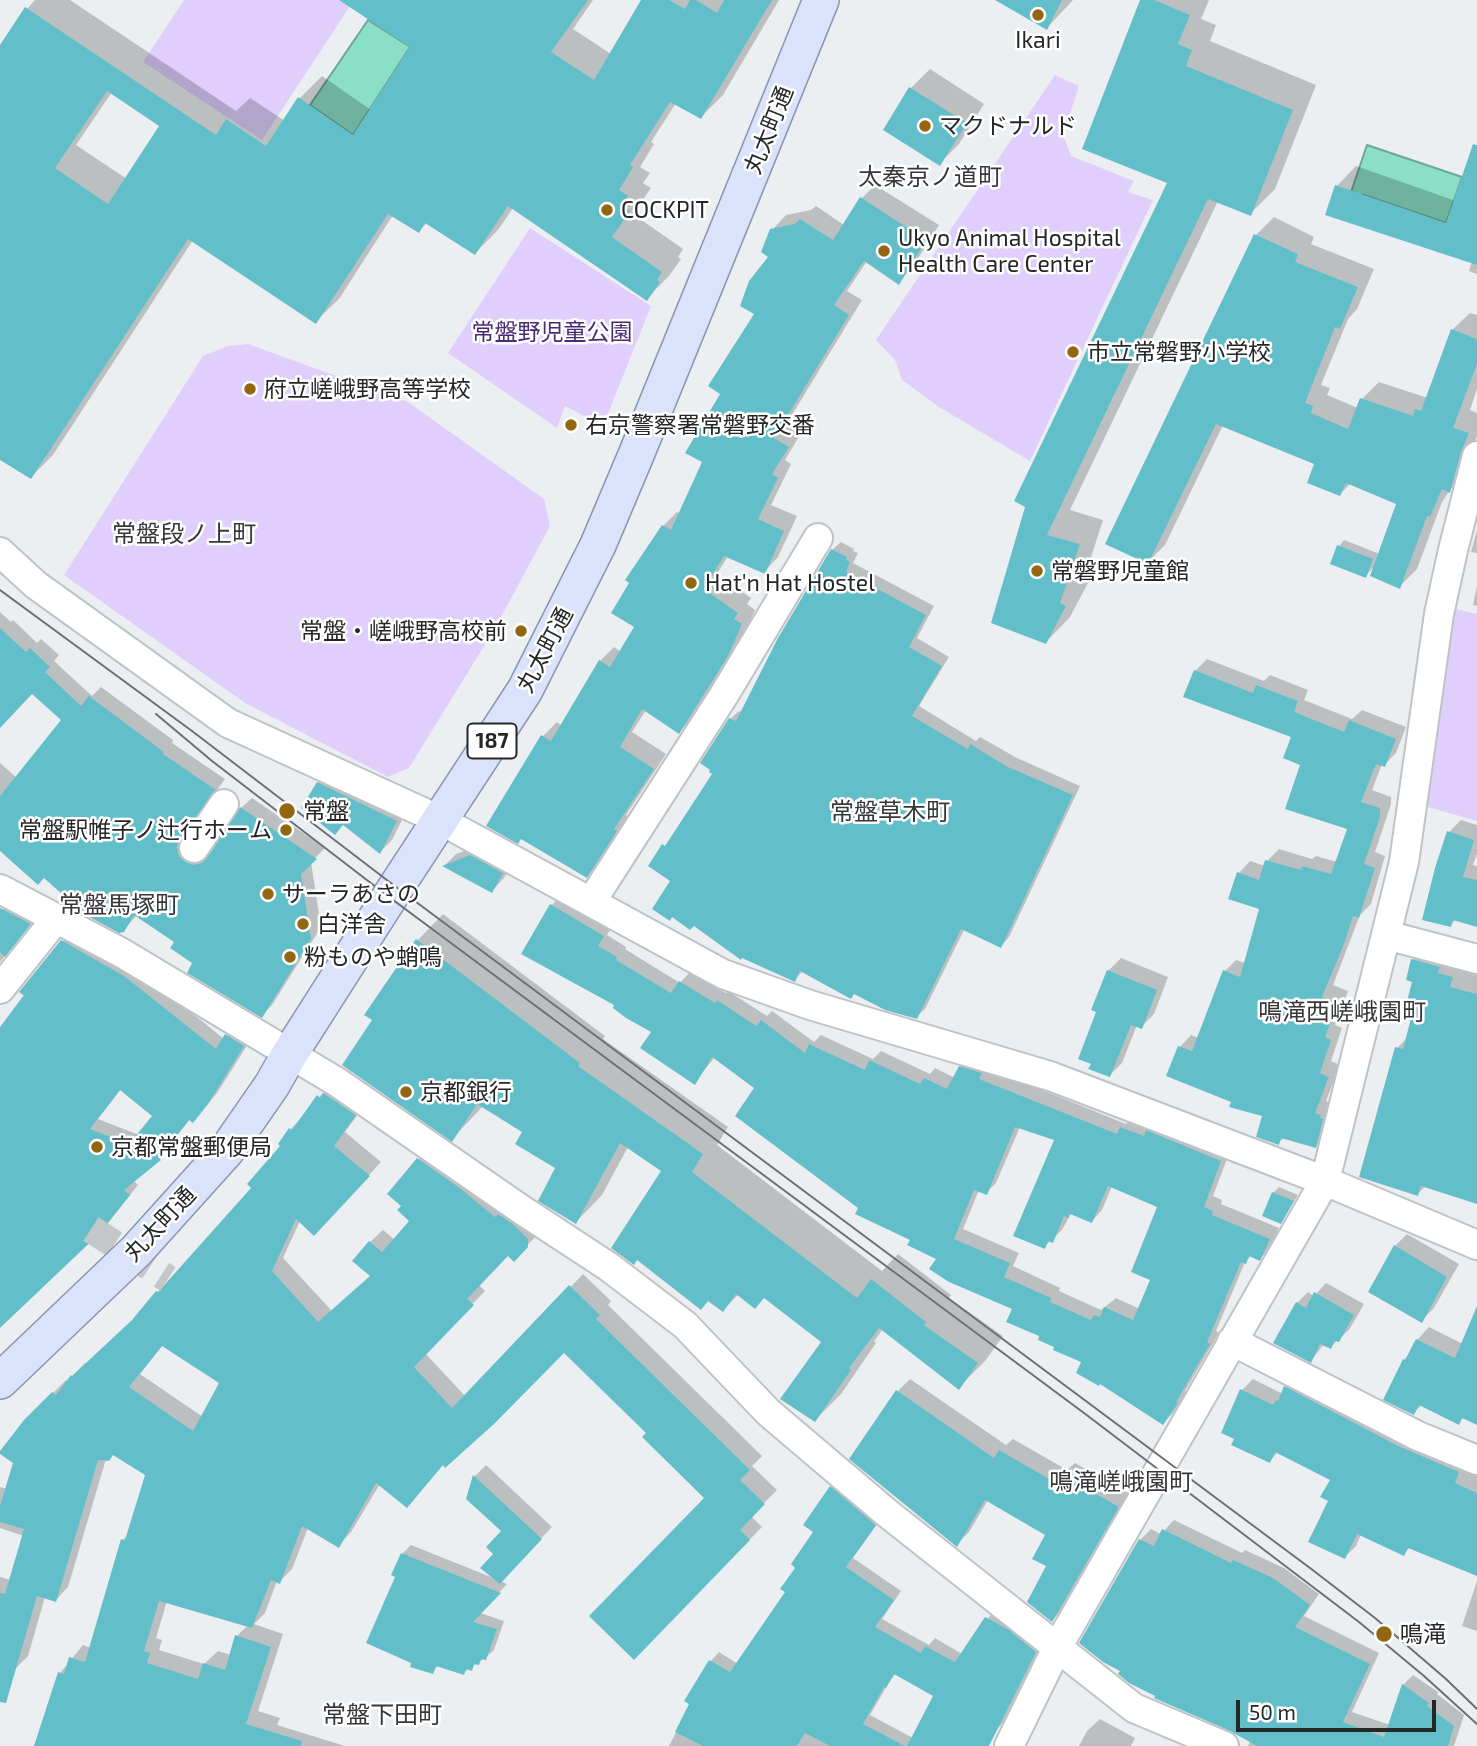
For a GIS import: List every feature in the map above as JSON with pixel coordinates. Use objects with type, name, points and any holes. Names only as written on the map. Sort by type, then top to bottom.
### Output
[{"type":"main road","name":"丸太町通","points":[[0,1381],[136,1251],[227,1150],[272,1085],[526,690],[598,545],[821,0]]},
{"type":"street","points":[[1009,1746],[1058,1646],[1325,1181],[1404,862],[1440,614],[1452,550],[1477,456]]},
{"type":"street","points":[[591,902],[724,695],[818,538]]},
{"type":"street","points":[[0,552],[36,585],[228,723],[440,820],[723,974],[810,1005],[1050,1076],[1325,1181],[1477,1245]]},
{"type":"street","points":[[194,848],[224,804]]},
{"type":"street","points":[[0,889],[122,953],[337,1082],[609,1267],[685,1325],[768,1412],[887,1513],[1134,1708],[1224,1746]]},
{"type":"street","points":[[0,989],[56,919]]},
{"type":"street","points":[[1386,935],[1477,960]]},
{"type":"street","points":[[1232,1341],[1418,1436],[1477,1460]]},
{"type":"green space","points":[[184,0],[354,0],[262,140],[143,62]]},
{"type":"green space","points":[[1055,75],[1079,86],[1063,135],[1071,156],[1134,181],[1128,192],[1153,200],[1030,461],[939,407],[902,380],[895,360],[876,340]]},
{"type":"green space","name":"常盤野児童公園","points":[[530,228],[651,306],[603,426],[565,406],[557,428],[448,353]]},
{"type":"green space","points":[[248,344],[408,402],[544,499],[550,526],[494,630],[409,768],[388,777],[245,703],[64,575],[203,356],[228,346]]},
{"type":"green space","points":[[1447,607],[1477,614],[1477,821],[1421,805]]},
{"type":"shaded area","points":[[368,20],[410,47],[353,135],[310,105]]},
{"type":"shaded area","points":[[1367,145],[1462,177],[1446,223],[1364,195],[1350,195]]},
{"type":"building","points":[[339,0],[588,0],[551,52],[594,80],[641,0],[669,0],[685,9],[690,0],[696,0],[717,13],[724,0],[772,0],[701,119],[670,102],[630,165],[633,167],[619,190],[628,196],[622,206],[630,211],[612,237],[662,272],[657,280],[660,282],[647,301],[508,206],[475,255],[425,223],[419,233],[388,214],[316,324],[188,239],[31,479],[0,460],[0,45],[25,7],[216,135],[226,119],[266,146],[298,97],[353,135],[410,47]],"holes":[[[107,91],[159,126],[108,204],[55,168]]]},
{"type":"building","name":"Ikari","points":[[995,0],[1062,0],[1047,30]]},
{"type":"building","points":[[1140,0],[1154,0],[1190,15],[1178,44],[1192,50],[1186,66],[1293,110],[1251,216],[1208,199],[1047,535],[1080,544],[1060,603],[1066,606],[1046,644],[991,623],[1025,507],[1014,501],[1167,183],[1082,149]]},
{"type":"building","name":"マクドナルド","points":[[909,87],[967,123],[940,166],[883,130]]},
{"type":"building","points":[[1473,144],[1477,145],[1477,265],[1325,215],[1335,185],[1446,223]]},
{"type":"building","points":[[860,197],[926,240],[899,285],[864,261],[834,305],[849,315],[774,438],[789,447],[772,474],[778,478],[758,519],[784,531],[765,574],[724,556],[704,589],[738,613],[734,619],[742,624],[728,656],[679,734],[642,709],[620,747],[654,769],[614,829],[617,831],[587,878],[521,839],[518,844],[486,826],[541,735],[551,741],[599,660],[610,667],[634,627],[611,613],[629,583],[625,580],[662,525],[671,530],[702,462],[685,453],[720,394],[708,386],[754,314],[740,306],[749,281],[768,257],[761,252],[770,229],[795,224],[800,219],[833,240]]},
{"type":"building","points":[[1254,234],[1298,254],[1295,262],[1358,287],[1340,329],[1335,327],[1305,403],[1313,406],[1311,413],[1348,429],[1360,398],[1413,416],[1415,409],[1421,411],[1451,329],[1477,339],[1477,364],[1453,428],[1469,433],[1450,493],[1442,489],[1430,517],[1427,516],[1400,589],[1370,576],[1396,504],[1346,483],[1340,496],[1307,483],[1314,464],[1216,424],[1148,564],[1105,544]]},
{"type":"building","points":[[1337,545],[1373,559],[1366,578],[1330,564]]},
{"type":"building","points":[[831,549],[847,557],[846,560],[850,562],[846,572],[926,615],[909,647],[942,666],[912,716],[968,749],[970,744],[1008,767],[1073,795],[1001,948],[961,929],[917,1019],[885,1010],[854,994],[851,999],[800,971],[795,982],[742,958],[741,960],[694,926],[690,930],[672,917],[670,921],[652,909],[670,881],[648,866],[662,844],[665,846],[712,774],[700,763],[729,718],[736,721],[778,638]]},
{"type":"building","points":[[0,628],[26,652],[30,648],[50,667],[45,672],[81,706],[89,696],[164,752],[163,754],[216,790],[180,839],[177,847],[179,856],[184,861],[193,865],[202,863],[240,807],[317,859],[301,874],[311,939],[262,1018],[187,973],[192,963],[170,948],[174,942],[134,915],[124,932],[119,933],[84,914],[44,878],[38,885],[0,851],[0,796],[61,720],[32,694],[0,728]]},
{"type":"building","points":[[1194,670],[1253,693],[1256,685],[1298,701],[1294,712],[1344,732],[1349,720],[1396,739],[1385,767],[1376,764],[1361,802],[1380,808],[1380,817],[1364,864],[1375,868],[1359,918],[1353,916],[1322,997],[1338,1003],[1325,1037],[1331,1040],[1320,1073],[1329,1077],[1315,1113],[1323,1119],[1316,1148],[1281,1138],[1279,1145],[1256,1137],[1262,1116],[1229,1107],[1231,1102],[1166,1076],[1178,1046],[1192,1051],[1223,970],[1240,977],[1259,909],[1228,899],[1237,872],[1259,880],[1265,860],[1301,870],[1302,866],[1331,874],[1347,829],[1285,809],[1300,765],[1283,758],[1291,737],[1183,697]]},
{"type":"building","points":[[317,782],[397,821],[380,854],[343,825],[335,835],[301,808]]},
{"type":"building","points":[[1447,831],[1474,840],[1463,877],[1477,880],[1477,927],[1453,920],[1451,927],[1422,920]]},
{"type":"building","points":[[470,855],[503,873],[492,893],[442,866]]},
{"type":"building","points":[[550,904],[604,936],[598,946],[671,993],[679,981],[715,1003],[717,1000],[756,1026],[761,1020],[805,1053],[809,1044],[865,1070],[869,1060],[920,1084],[924,1078],[947,1089],[959,1066],[982,1073],[979,1079],[1117,1134],[1120,1127],[1144,1136],[1146,1130],[1221,1161],[1204,1207],[1213,1211],[1212,1215],[1270,1239],[1260,1261],[1249,1256],[1246,1264],[1241,1262],[1207,1342],[1210,1344],[1163,1425],[1100,1384],[1099,1386],[1076,1373],[1081,1362],[1053,1350],[1054,1347],[1038,1340],[1039,1336],[1006,1322],[1012,1309],[949,1282],[929,1269],[936,1259],[907,1245],[910,1240],[855,1214],[858,1208],[735,1116],[754,1088],[712,1057],[695,1085],[640,1048],[651,1032],[626,1018],[613,1008],[614,1005],[521,954]],"holes":[[[1015,1127],[1054,1140],[1013,1236],[1045,1249],[1048,1241],[1053,1243],[1064,1216],[1068,1218],[1070,1214],[1092,1223],[1108,1186],[1157,1207],[1131,1272],[1150,1280],[1133,1320],[1104,1307],[1100,1317],[1094,1315],[1091,1320],[1050,1302],[1051,1298],[1004,1277],[1010,1263],[954,1239],[974,1190],[987,1195]]]},
{"type":"building","points":[[0,908],[31,924],[5,957],[0,952]]},
{"type":"building","points":[[416,939],[580,1063],[578,1066],[703,1154],[692,1172],[857,1298],[871,1279],[926,1322],[924,1325],[978,1363],[959,1390],[879,1328],[849,1368],[851,1370],[815,1422],[780,1399],[821,1342],[764,1298],[755,1309],[736,1294],[723,1312],[708,1301],[701,1310],[637,1260],[634,1265],[611,1248],[661,1171],[620,1143],[576,1224],[538,1201],[555,1168],[515,1144],[522,1132],[477,1104],[452,1142],[342,1065],[372,1020],[364,1015]]},
{"type":"building","points":[[61,940],[124,976],[216,1049],[225,1034],[244,1046],[193,1123],[189,1120],[159,1158],[161,1160],[124,1190],[130,1195],[101,1232],[0,1328],[0,1027],[24,995],[19,992]],"holes":[[[120,1090],[152,1116],[129,1144],[90,1129]]]},
{"type":"building","points":[[1411,959],[1440,967],[1438,973],[1453,977],[1450,987],[1477,994],[1477,1204],[1421,1186],[1418,1196],[1359,1177],[1395,1047],[1403,1049],[1414,1007],[1406,1005],[1412,982],[1406,980]]},
{"type":"building","points":[[1107,970],[1157,990],[1142,1029],[1131,1025],[1110,1077],[1088,1069],[1091,1064],[1078,1059],[1096,1012],[1091,1010]]},
{"type":"building","points":[[323,1093],[356,1115],[334,1146],[370,1176],[314,1236],[296,1219],[272,1271],[318,1322],[370,1276],[352,1261],[369,1241],[382,1252],[409,1221],[397,1210],[401,1206],[387,1194],[417,1158],[495,1217],[498,1214],[513,1224],[528,1239],[528,1247],[514,1262],[508,1256],[467,1299],[474,1305],[414,1367],[452,1408],[569,1285],[600,1315],[596,1319],[750,1470],[740,1480],[765,1504],[740,1530],[750,1540],[634,1660],[589,1616],[704,1498],[642,1437],[646,1433],[564,1353],[494,1424],[445,1468],[443,1465],[407,1508],[376,1483],[339,1548],[302,1526],[280,1584],[271,1580],[252,1628],[159,1601],[144,1651],[150,1653],[147,1663],[198,1679],[203,1663],[225,1670],[235,1635],[271,1647],[246,1724],[302,1741],[301,1746],[34,1746],[58,1672],[64,1674],[69,1657],[85,1662],[121,1539],[125,1540],[145,1475],[113,1455],[109,1461],[98,1460],[56,1602],[37,1596],[6,1703],[0,1702],[0,1593],[5,1594],[24,1529],[0,1522],[0,1506],[13,1463],[0,1454],[0,1451],[24,1420],[52,1392],[56,1395],[71,1375],[132,1320],[156,1291],[158,1292],[251,1188],[247,1184],[280,1146],[278,1144],[289,1128],[292,1130],[317,1095],[320,1098]],"holes":[[[162,1346],[219,1383],[193,1431],[129,1387]]]},
{"type":"building","points":[[1272,1192],[1294,1201],[1281,1224],[1262,1216]]},
{"type":"building","points":[[1394,1245],[1447,1277],[1422,1323],[1368,1292]]},
{"type":"building","points":[[1314,1292],[1354,1315],[1339,1342],[1335,1341],[1331,1349],[1320,1344],[1311,1363],[1273,1343],[1296,1302],[1306,1308]]},
{"type":"building","points":[[1477,1306],[1477,1425],[1462,1418],[1459,1425],[1419,1405],[1414,1415],[1383,1400],[1416,1339],[1455,1358]]},
{"type":"building","points":[[1284,1386],[1398,1446],[1459,1472],[1455,1483],[1477,1493],[1477,1576],[1408,1548],[1404,1556],[1357,1534],[1345,1559],[1308,1542],[1328,1501],[1320,1497],[1330,1480],[1275,1452],[1270,1463],[1231,1445],[1234,1439],[1221,1433],[1240,1389],[1273,1405],[1278,1401]]},
{"type":"building","points":[[896,1390],[994,1458],[999,1450],[1056,1483],[1061,1474],[1119,1507],[1052,1622],[1027,1602],[1046,1566],[1032,1559],[1045,1535],[985,1500],[957,1547],[849,1459]]},
{"type":"building","points":[[473,1475],[542,1539],[500,1584],[480,1568],[493,1554],[486,1547],[501,1531],[466,1499]]},
{"type":"building","points":[[830,1486],[876,1525],[846,1567],[894,1600],[875,1627],[921,1653],[925,1646],[955,1662],[985,1617],[1009,1630],[1036,1652],[989,1746],[907,1746],[933,1696],[894,1674],[863,1724],[905,1746],[830,1746],[805,1733],[797,1746],[703,1746],[675,1732],[689,1704],[684,1701],[709,1660],[730,1672],[785,1592],[780,1589],[795,1568],[791,1564],[813,1532],[803,1525]]},
{"type":"building","points":[[1162,1529],[1231,1563],[1233,1560],[1273,1578],[1310,1605],[1295,1627],[1370,1664],[1343,1722],[1384,1737],[1402,1684],[1429,1703],[1427,1706],[1454,1726],[1448,1746],[1257,1746],[1230,1731],[1154,1698],[1155,1696],[1129,1683],[1118,1674],[1120,1671],[1103,1662],[1079,1643],[1139,1539],[1154,1546]]},
{"type":"building","points":[[401,1553],[501,1593],[473,1622],[497,1629],[486,1660],[481,1659],[479,1665],[474,1664],[472,1671],[466,1669],[464,1675],[436,1666],[433,1674],[410,1667],[411,1663],[366,1643],[395,1577],[391,1575]]},
{"type":"tunnel","points":[[91,1229],[168,1279]]},
{"type":"tram line","points":[[0,590],[1310,1568],[1375,1618],[1477,1709]]},
{"type":"tram line","points":[[156,714],[212,761],[389,897],[1084,1413],[1359,1622],[1477,1724]]},
{"type":"place","name":"Ikari","points":[[1038,15]]},
{"type":"place","name":"マクドナルド","points":[[925,126]]},
{"type":"place","name":"COCKPIT","points":[[607,210]]},
{"type":"place","name":"Ukyo Animal Hospital Health Care Center","points":[[884,251]]},
{"type":"place","name":"市立常磐野小学校","points":[[1073,352]]},
{"type":"place","name":"府立嵯峨野高等学校","points":[[250,389]]},
{"type":"place","name":"右京警察署常磐野交番","points":[[571,425]]},
{"type":"place","name":"常磐野児童館","points":[[1037,571]]},
{"type":"place","name":"Hat'n Hat Hostel","points":[[691,583]]},
{"type":"place","name":"常盤・嵯峨野高校前","points":[[521,631]]},
{"type":"place","name":"常盤","points":[[287,811]]},
{"type":"place","name":"常盤駅帷子ノ辻行ホーム","points":[[286,830]]},
{"type":"place","name":"サーラあさの","points":[[268,894]]},
{"type":"place","name":"白洋舎","points":[[303,924]]},
{"type":"place","name":"粉ものや蛸鳴","points":[[290,957]]},
{"type":"place","name":"京都銀行","points":[[406,1092]]},
{"type":"place","name":"京都常盤郵便局","points":[[97,1147]]},
{"type":"place","name":"鳴滝","points":[[1384,1634]]},
{"type":"district","name":"太秦京ノ道町","points":[[930,177]]},
{"type":"district","name":"常盤段ノ上町","points":[[184,534]]},
{"type":"district","name":"常盤草木町","points":[[890,812]]},
{"type":"district","name":"常盤馬塚町","points":[[119,905]]},
{"type":"district","name":"鳴滝西嵯峨園町","points":[[1342,1012]]},
{"type":"district","name":"鳴滝嵯峨園町","points":[[1121,1482]]},
{"type":"district","name":"常盤下田町","points":[[382,1715]]}]
